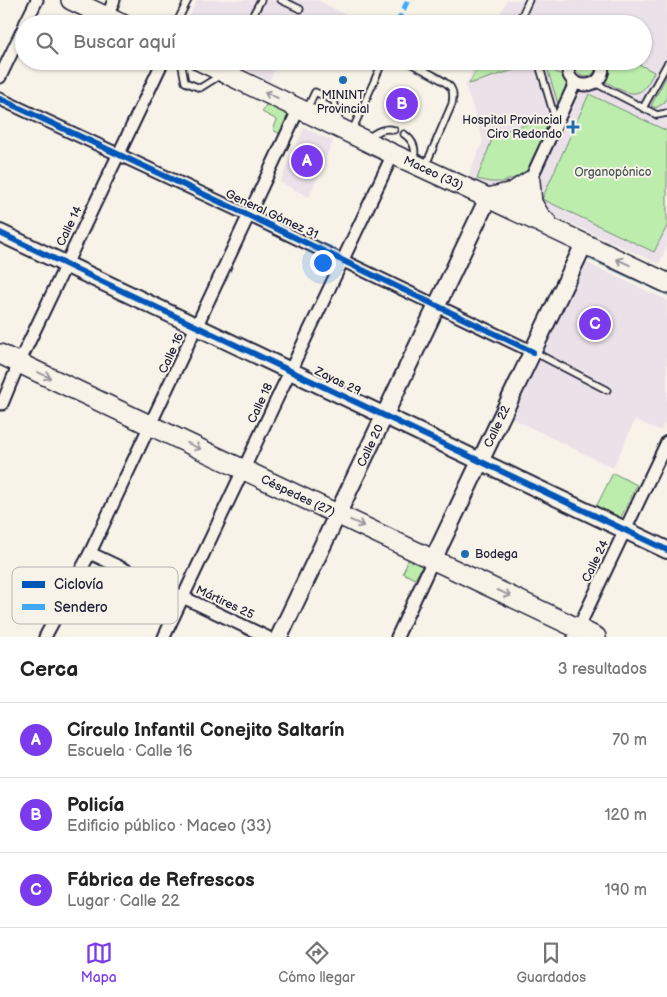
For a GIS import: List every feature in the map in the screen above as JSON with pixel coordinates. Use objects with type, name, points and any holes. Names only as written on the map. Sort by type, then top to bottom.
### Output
[{"type":"main road","points":[[71,0],[114,13]]},
{"type":"main road","name":"Maceo (33)","points":[[231,70],[302,110],[667,283]]},
{"type":"main road","points":[[488,198],[513,192],[530,182],[532,203],[540,216],[554,230]]},
{"type":"main road","name":"Céspedes (27)","points":[[0,354],[433,560],[576,633],[596,637]]},
{"type":"street","points":[[30,15],[37,0]]},
{"type":"street","points":[[0,77],[15,46]]},
{"type":"street","name":"Calle 14","points":[[2,404],[19,363],[159,70]]},
{"type":"street","points":[[569,70],[575,83],[585,86],[596,82],[602,75],[603,70]]},
{"type":"street","points":[[516,211],[575,83]]},
{"type":"street","name":"General Gómez 31","points":[[0,99],[438,305],[533,352]]},
{"type":"street","name":"Calle 16","points":[[82,567],[248,215],[302,110]]},
{"type":"street","name":"Calle 18","points":[[178,608],[393,154]]},
{"type":"street","name":"Calle 20","points":[[279,637],[488,198]]},
{"type":"street","name":"Zayas 29","points":[[0,233],[667,550]]},
{"type":"street","name":"Calle 22","points":[[397,637],[584,244]]},
{"type":"street","name":"Calle 24","points":[[576,633],[667,442]]},
{"type":"street","name":"Mártires 25","points":[[90,553],[120,567]]},
{"type":"street","name":"Mártires 25","points":[[178,595],[267,637]]},
{"type":"street","name":"Calle 16","points":[[45,637],[52,624]]},
{"type":"street","name":"Calle 18","points":[[164,637],[170,624]]},
{"type":"lane","points":[[180,15],[188,0]]},
{"type":"lane","points":[[253,15],[261,0]]},
{"type":"lane","points":[[281,0],[300,9]]},
{"type":"lane","points":[[522,15],[529,0]]},
{"type":"lane","points":[[643,108],[667,64]]},
{"type":"lane","points":[[183,70],[185,82],[200,88],[222,70]]},
{"type":"lane","points":[[379,70],[353,134],[371,135],[390,128],[394,130]]},
{"type":"lane","points":[[418,166],[452,104],[453,95],[450,87],[443,81],[423,70]]},
{"type":"lane","points":[[541,70],[557,124]]},
{"type":"lane","points":[[596,82],[657,115],[667,113]]},
{"type":"lane","points":[[404,134],[413,142],[418,166]]},
{"type":"lane","points":[[533,352],[607,390]]},
{"type":"shaded area","points":[[197,0],[317,0],[345,14],[344,15],[190,15]]},
{"type":"shaded area","name":"Hospital Provincial Ciro Redondo","points":[[507,0],[667,0],[667,246],[659,264],[468,176],[483,141],[465,86],[473,70],[652,70],[652,15],[500,15]]},
{"type":"shaded area","points":[[246,70],[274,70],[269,81]]},
{"type":"shaded area","points":[[304,128],[333,141],[309,197],[280,182]]},
{"type":"shaded area","points":[[583,261],[667,300],[667,420],[661,431],[635,420],[613,468],[509,417]]},
{"type":"green space","points":[[476,70],[514,70],[469,84]]},
{"type":"green space","points":[[548,70],[562,75],[567,81],[567,91],[559,107]]},
{"type":"green space","points":[[576,70],[595,70],[588,77],[581,76]]},
{"type":"green space","points":[[608,70],[650,70],[654,72],[642,91],[636,93],[625,92],[603,80]]},
{"type":"green space","points":[[667,75],[667,97],[664,103],[656,108],[651,106]]},
{"type":"green space","name":"Organopónico","points":[[589,94],[667,131],[667,226],[654,252],[542,199]]},
{"type":"green space","points":[[268,101],[290,112],[280,134],[273,130],[277,120],[262,112]]},
{"type":"green space","points":[[554,116],[529,169],[519,176],[503,182],[477,179],[494,134]]},
{"type":"green space","points":[[613,473],[637,485],[620,519],[596,507]]},
{"type":"green space","points":[[409,558],[423,565],[415,579],[403,573]]},
{"type":"waterway","points":[[589,258],[667,294]]},
{"type":"marked path","points":[[401,15],[408,0]]},
{"type":"cycle path","points":[[0,99],[248,215],[533,352]]},
{"type":"cycle path","points":[[0,233],[667,550]]},
{"type":"place","name":"MININT Provincial","points":[[343,80]]},
{"type":"place","name":"Policía","points":[[402,104]]},
{"type":"place","name":"Hospital Provincial Ciro Redondo","points":[[573,127]]},
{"type":"place","name":"Círculo Infantil Conejito Saltarín","points":[[307,161]]},
{"type":"place","name":"Fábrica de Refrescos","points":[[595,324]]},
{"type":"place","name":"Bodega","points":[[465,554]]}]
